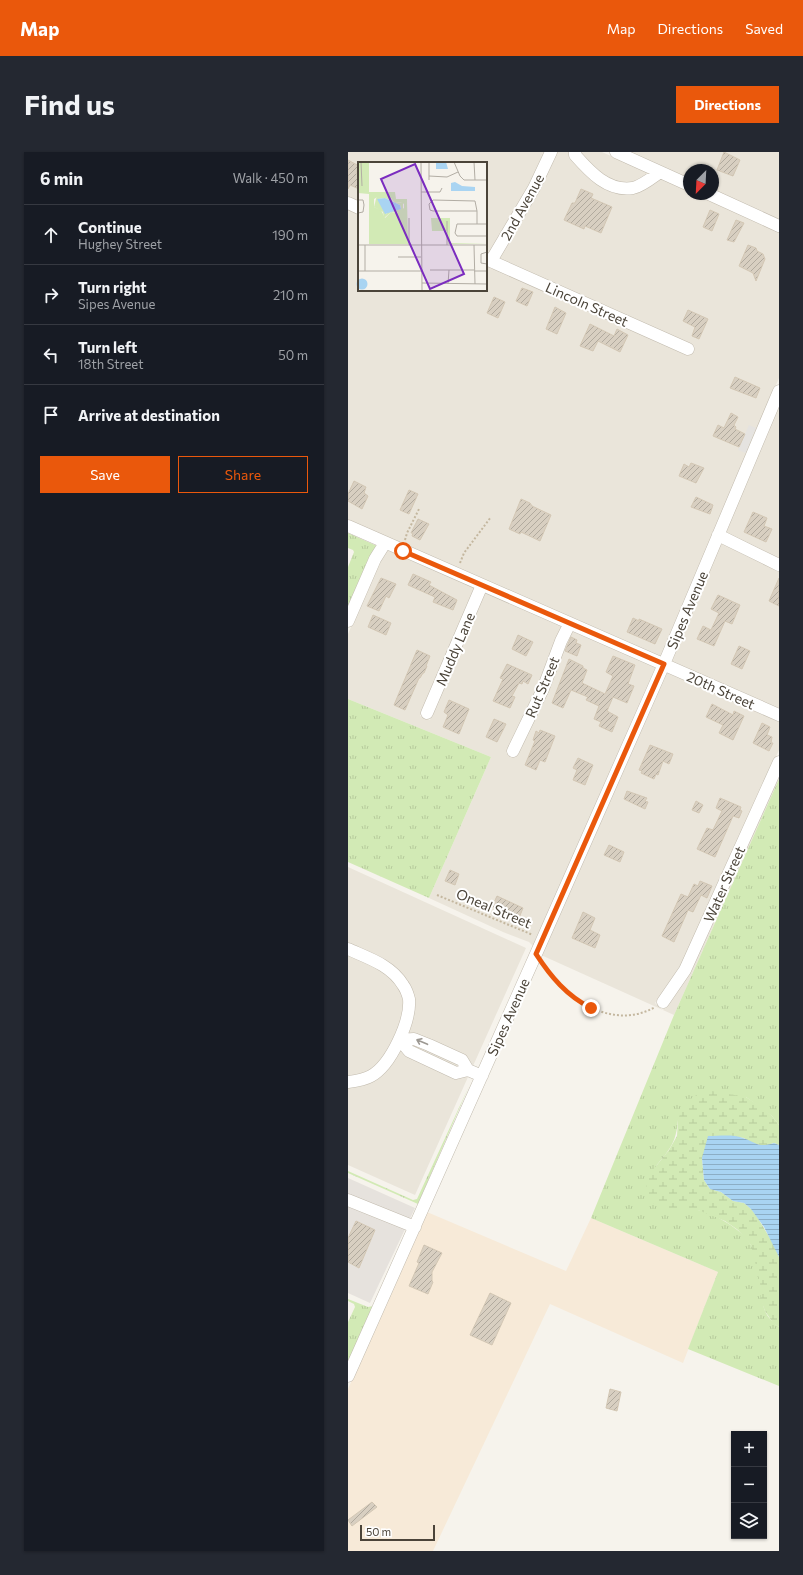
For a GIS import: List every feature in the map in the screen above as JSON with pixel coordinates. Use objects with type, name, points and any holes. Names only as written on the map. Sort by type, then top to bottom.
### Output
[{"type":"street","name":"2nd Avenue","points":[[488,260],[534,188],[551,152]]},
{"type":"street","points":[[575,152],[575,155],[586,168],[601,181],[614,187],[634,188],[652,179],[660,172]]},
{"type":"street","points":[[616,152],[683,182]]},
{"type":"street","points":[[719,199],[779,226]]},
{"type":"street","points":[[348,203],[358,208]]},
{"type":"street","name":"Lincoln Street","points":[[488,260],[688,349]]},
{"type":"street","name":"Sipes Avenue","points":[[348,1376],[664,664],[779,391]]},
{"type":"street","name":"20th Street","points":[[348,526],[779,716]]},
{"type":"street","points":[[718,535],[779,565]]},
{"type":"street","points":[[348,621],[374,559],[385,543]]},
{"type":"street","name":"Muddy Lane","points":[[427,713],[482,585]]},
{"type":"street","name":"Rut Street","points":[[513,751],[543,689],[561,641],[570,623]]},
{"type":"street","name":"Water Street","points":[[663,1002],[685,970],[779,762]]},
{"type":"street","points":[[348,949],[383,965],[395,973],[404,985],[409,998],[409,1010],[400,1040],[388,1060],[372,1075],[357,1081],[348,1082]]},
{"type":"street","points":[[400,1040],[414,1039],[462,1060],[468,1070],[482,1076]]},
{"type":"street","points":[[400,1040],[409,1051],[456,1073],[468,1070]]},
{"type":"street","points":[[438,1064],[443,1052]]},
{"type":"street","points":[[348,1200],[415,1227]]},
{"type":"path","points":[[403,551],[407,533],[419,509]]},
{"type":"path","points":[[457,574],[464,553],[491,517]]},
{"type":"path","name":"Oneal Street","points":[[437,895],[543,939]]},
{"type":"path","points":[[536,954],[548,972],[563,989],[577,1001],[591,1008],[609,1014],[630,1016],[647,1012],[663,1002]]},
{"type":"shaded area","points":[[348,152],[546,152],[530,186],[487,257],[487,162],[358,162],[358,291],[487,291],[487,266],[492,269],[538,191],[557,152],[602,152],[683,188],[683,200],[708,200],[779,232],[779,378],[661,657],[348,520]]},
{"type":"shaded area","points":[[630,152],[779,152],[779,219],[719,193],[719,164],[683,164],[683,176]]},
{"type":"shaded area","points":[[779,405],[779,559],[725,532]]},
{"type":"shaded area","points":[[749,425],[756,428],[746,453],[738,450]]},
{"type":"shaded area","points":[[721,543],[779,572],[779,709],[671,661]]},
{"type":"shaded area","points":[[387,550],[475,588],[420,716],[430,720],[485,592],[563,626],[538,687],[506,753],[515,758],[547,692],[565,643],[572,630],[657,667],[534,947],[529,942],[503,932],[429,898],[491,757],[348,699],[348,634],[379,561]]},
{"type":"shaded area","points":[[666,671],[779,722],[779,750],[681,968],[655,1003],[663,1010],[678,991],[690,972],[779,775],[779,779],[674,1015],[541,955]]},
{"type":"shaded area","points":[[348,867],[526,948],[415,1195],[348,1165]]},
{"type":"shaded area","points":[[348,1178],[415,1208],[370,1303],[348,1293]]},
{"type":"shaded area","points":[[427,1212],[566,1271],[591,1218],[718,1272],[683,1363],[550,1304],[433,1551],[348,1551],[348,1389]]},
{"type":"green space","points":[[348,533],[377,546],[348,608],[348,567],[354,552],[348,548]]},
{"type":"green space","points":[[348,699],[491,757],[429,898],[348,862]]},
{"type":"green space","points":[[779,779],[779,1125],[772,1116],[746,1097],[678,1120],[676,1134],[672,1145],[656,1166],[673,1210],[698,1210],[720,1218],[742,1234],[751,1245],[757,1263],[762,1301],[765,1311],[773,1322],[779,1327],[779,1386],[688,1349],[718,1272],[591,1218],[674,1015]]},
{"type":"green space","points":[[469,1086],[418,1204],[348,1173],[348,1171],[413,1200],[417,1199]]},
{"type":"green space","points":[[706,1090],[746,1097],[764,1109],[779,1125],[779,1145],[774,1143],[765,1146],[751,1143],[744,1138],[720,1136],[702,1158],[704,1180],[710,1189],[721,1192],[733,1201],[744,1203],[751,1209],[774,1245],[779,1257],[779,1327],[773,1323],[765,1311],[761,1300],[760,1283],[751,1245],[738,1230],[725,1221],[698,1210],[673,1210],[653,1203],[646,1190],[648,1176],[669,1150],[677,1136],[678,1120],[682,1108],[693,1097]]},
{"type":"green space","points":[[348,1299],[368,1307],[373,1306],[348,1364],[348,1322],[355,1307],[354,1304],[348,1301]]},
{"type":"water","points":[[708,1136],[735,1136],[761,1145],[774,1143],[779,1145],[779,1257],[764,1227],[751,1209],[744,1203],[733,1201],[721,1192],[710,1189],[704,1180],[702,1158]]},
{"type":"building","points":[[724,152],[740,160],[733,176],[719,171],[719,165]]},
{"type":"building","points":[[348,160],[358,165],[356,173],[358,174],[358,189],[350,185],[348,189]]},
{"type":"building","points":[[581,189],[593,194],[591,198],[612,207],[601,233],[585,226],[584,229],[564,220],[572,203],[575,203]]},
{"type":"building","points":[[710,210],[719,214],[712,231],[703,227]]},
{"type":"building","points":[[736,220],[744,223],[734,242],[727,240]]},
{"type":"building","points":[[748,245],[756,248],[757,251],[763,254],[765,259],[756,281],[753,273],[739,266]]},
{"type":"building","points":[[522,288],[533,292],[527,306],[516,301]]},
{"type":"building","points":[[494,297],[505,302],[498,318],[487,313]]},
{"type":"building","points":[[555,307],[566,313],[557,334],[546,329]]},
{"type":"building","points":[[688,310],[708,319],[699,339],[692,336],[695,327],[683,321]]},
{"type":"building","points":[[590,324],[614,336],[617,329],[628,335],[620,352],[598,341],[593,351],[580,346]]},
{"type":"building","points":[[735,377],[760,388],[756,398],[730,388]]},
{"type":"building","points":[[731,413],[738,417],[734,425],[736,427],[735,429],[745,434],[739,447],[713,436],[718,425],[724,428]]},
{"type":"building","points":[[691,463],[704,468],[696,483],[679,476],[684,464],[689,467]]},
{"type":"building","points":[[354,481],[366,487],[364,493],[368,496],[362,509],[348,501],[348,494]]},
{"type":"building","points":[[409,490],[418,494],[409,514],[400,510]]},
{"type":"building","points":[[696,497],[713,505],[710,514],[691,507]]},
{"type":"building","points":[[521,499],[551,515],[540,541],[521,532],[520,534],[509,529]]},
{"type":"building","points":[[753,512],[767,518],[764,526],[772,529],[766,542],[744,532]]},
{"type":"building","points":[[418,519],[429,524],[420,540],[412,536],[413,533],[411,533]]},
{"type":"building","points":[[413,574],[431,582],[429,585],[457,600],[453,610],[433,602],[435,597],[408,585]]},
{"type":"building","points":[[381,578],[396,584],[389,598],[386,596],[379,611],[367,606]]},
{"type":"building","points":[[779,578],[779,606],[769,601]]},
{"type":"building","points":[[718,595],[740,605],[732,624],[725,621],[714,646],[697,639],[703,626],[711,630],[719,613],[711,609]]},
{"type":"building","points":[[373,615],[391,623],[386,635],[368,627]]},
{"type":"building","points":[[633,618],[662,629],[655,644],[627,632]]},
{"type":"building","points":[[518,635],[533,642],[526,656],[512,649]]},
{"type":"building","points":[[571,637],[577,640],[576,643],[581,645],[577,656],[565,651]]},
{"type":"building","points":[[739,646],[750,651],[742,669],[731,664]]},
{"type":"building","points":[[417,650],[430,656],[424,673],[419,678],[405,710],[394,705]]},
{"type":"building","points":[[613,656],[635,665],[628,684],[634,686],[627,703],[613,697],[607,711],[618,717],[612,732],[599,726],[601,722],[594,719],[599,706],[586,700],[588,697],[571,690],[563,708],[552,703],[569,659],[583,666],[583,668],[587,670],[582,683],[605,694],[613,676],[606,672]]},
{"type":"building","points":[[507,664],[532,675],[528,684],[523,681],[522,684],[519,683],[512,696],[515,697],[510,708],[493,701],[503,679],[500,678]]},
{"type":"building","points":[[449,700],[469,709],[459,734],[443,727],[448,715],[444,712]]},
{"type":"building","points":[[712,704],[733,715],[734,711],[744,716],[733,740],[719,733],[723,725],[706,717]]},
{"type":"building","points":[[494,719],[506,724],[497,742],[486,737]]},
{"type":"building","points":[[762,723],[770,727],[767,735],[772,737],[771,743],[773,743],[769,751],[753,743]]},
{"type":"building","points":[[540,730],[555,736],[545,762],[540,760],[536,770],[525,765],[535,741],[533,740],[536,731],[539,733]]},
{"type":"building","points":[[650,745],[673,754],[669,764],[663,761],[658,775],[656,774],[654,779],[641,773],[642,771],[639,770]]},
{"type":"building","points":[[578,758],[593,765],[585,785],[573,780],[577,770],[573,768]]},
{"type":"building","points":[[627,791],[647,798],[645,801],[648,802],[645,809],[624,799]]},
{"type":"building","points":[[720,798],[741,807],[740,810],[742,811],[739,818],[733,816],[715,857],[697,849],[707,828],[713,830],[722,811],[716,808]]},
{"type":"building","points":[[696,801],[703,805],[699,813],[692,810]]},
{"type":"building","points":[[609,845],[624,852],[620,862],[604,855]]},
{"type":"building","points":[[450,870],[459,874],[455,885],[445,881]]},
{"type":"building","points":[[700,881],[712,886],[707,898],[701,895],[693,912],[688,910],[674,942],[662,936],[681,894],[688,897],[694,884],[698,886]]},
{"type":"building","points":[[497,896],[523,908],[519,918],[492,907]]},
{"type":"building","points":[[583,912],[595,918],[590,930],[600,935],[595,948],[572,938]]},
{"type":"building","points":[[356,1221],[375,1230],[359,1268],[348,1262],[348,1238]]},
{"type":"building","points":[[424,1245],[442,1253],[432,1272],[433,1282],[428,1294],[409,1286],[419,1263],[417,1262]]},
{"type":"building","points":[[490,1293],[511,1303],[492,1345],[470,1335]]},
{"type":"building","points":[[610,1389],[621,1392],[617,1411],[606,1408]]},
{"type":"building","points":[[372,1502],[377,1507],[352,1526],[348,1520]]},
{"type":"route","points":[[403,551],[664,664],[536,954],[548,972],[563,989],[577,1001],[591,1008]]}]
